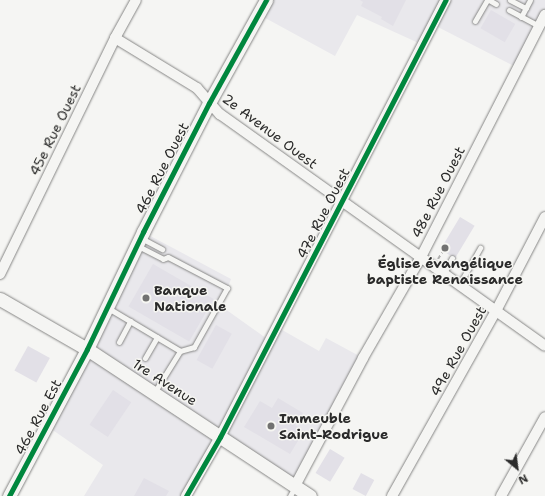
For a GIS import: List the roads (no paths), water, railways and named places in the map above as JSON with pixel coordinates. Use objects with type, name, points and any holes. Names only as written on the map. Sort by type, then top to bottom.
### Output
[{"type":"street","name":"45e Rue Ouest","points":[[0,274],[115,38],[136,0]]},
{"type":"street","name":"46e Rue Ouest","points":[[87,350],[138,241],[209,103],[266,0]]},
{"type":"street","name":"47e Rue Ouest","points":[[189,495],[446,0]]},
{"type":"street","name":"48e Rue Ouest","points":[[293,491],[363,358],[421,257],[545,15]]},
{"type":"street","name":"2e Avenue Ouest","points":[[115,38],[197,88],[220,114],[259,140],[342,202],[545,346]]},
{"type":"street","name":"49e Rue Ouest","points":[[392,496],[496,311],[545,217]]},
{"type":"street","name":"1re Avenue","points":[[0,299],[87,350],[153,393],[220,437],[293,491],[310,496]]},
{"type":"street","name":"46e Rue Est","points":[[9,496],[87,350]]},
{"type":"street","points":[[501,496],[545,416]]},
{"type":"lane","points":[[475,21],[488,0],[496,4]]},
{"type":"lane","points":[[510,0],[526,8]]},
{"type":"lane","points":[[521,17],[530,0]]},
{"type":"lane","points":[[509,10],[539,26]]},
{"type":"lane","points":[[138,241],[162,249]]},
{"type":"lane","points":[[138,241],[163,259],[168,256],[227,288],[194,347],[180,351],[153,393]]},
{"type":"lane","points":[[459,285],[480,248]]},
{"type":"lane","points":[[444,273],[452,258]]},
{"type":"lane","points":[[107,307],[180,351]]},
{"type":"lane","points":[[119,342],[130,321]]},
{"type":"lane","points":[[145,358],[157,337]]},
{"type":"place","name":"Église évangélique baptiste Renaissance","points":[[445,248]]},
{"type":"place","name":"Banque Nationale","points":[[146,298]]},
{"type":"place","name":"Immeuble Saint-Rodrigue","points":[[271,426]]}]
